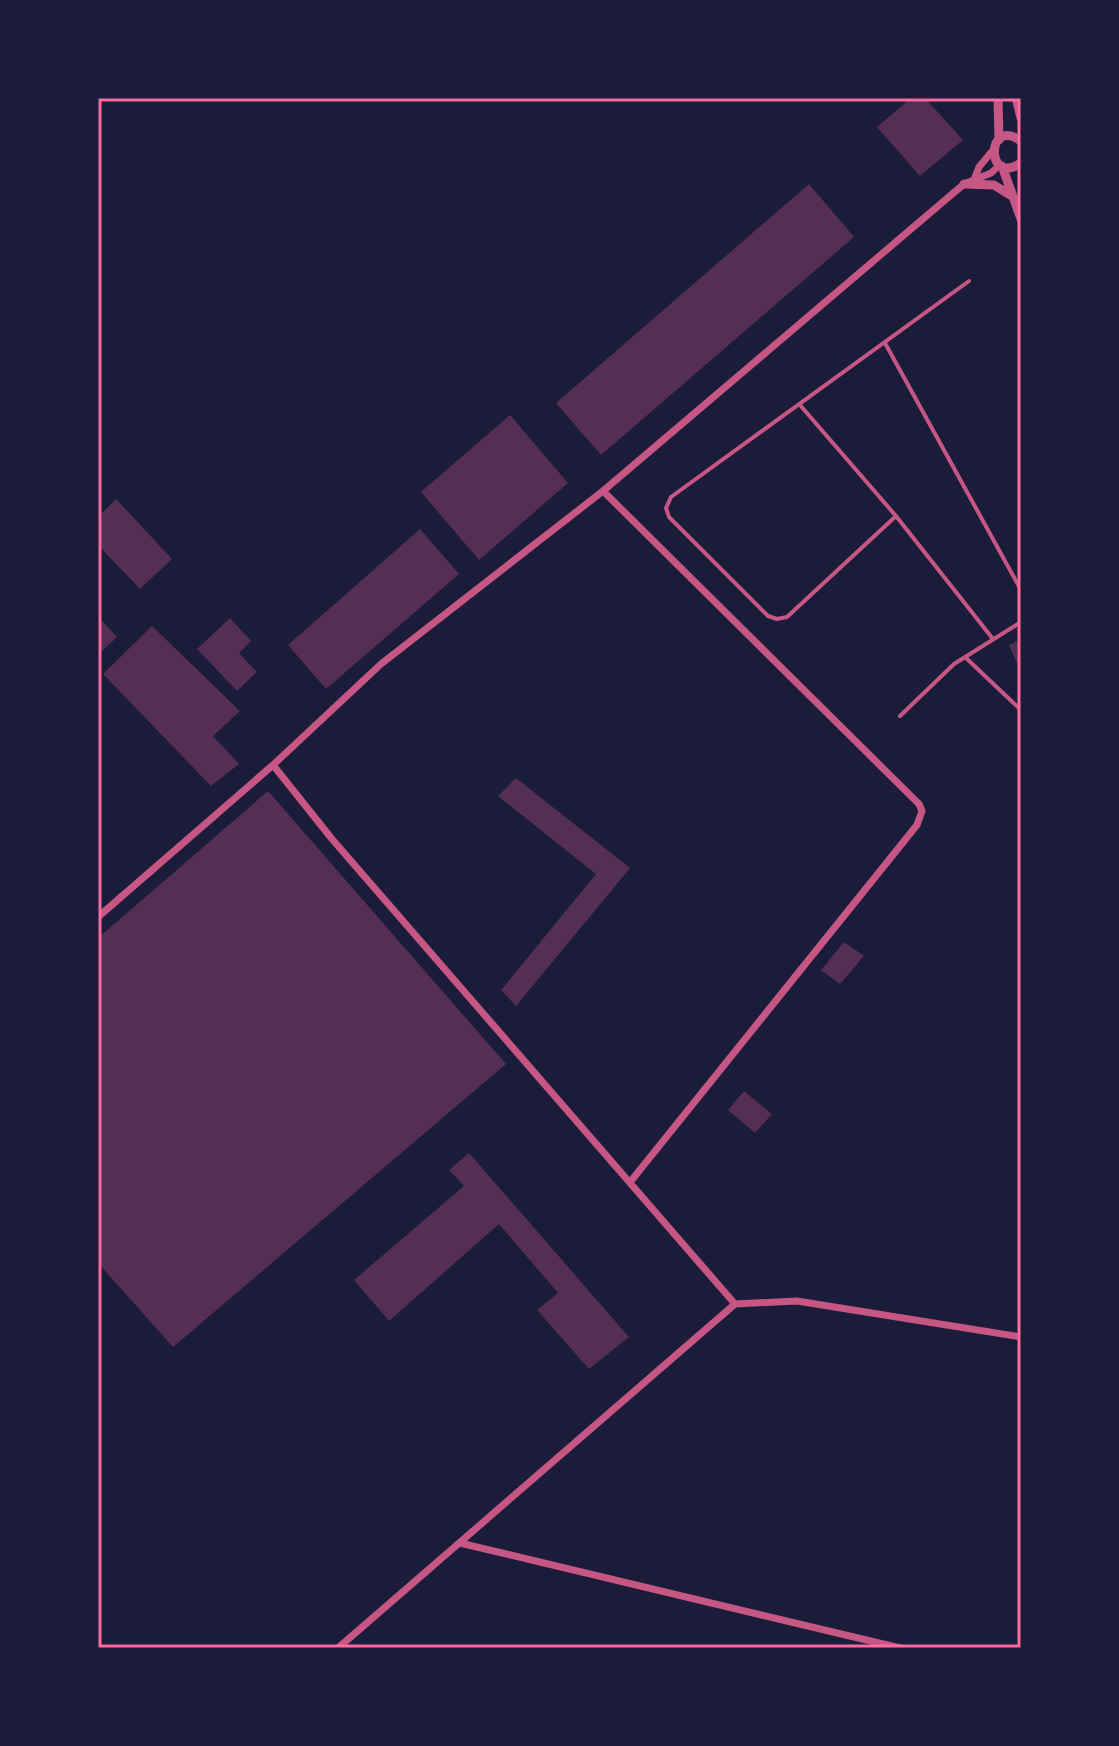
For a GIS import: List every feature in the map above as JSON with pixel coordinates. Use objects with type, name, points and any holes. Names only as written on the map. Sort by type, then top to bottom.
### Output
[{"type":"street","points":[[998,98],[994,158],[1001,166],[1021,219]]},
{"type":"street","points":[[1016,98],[1021,118]]},
{"type":"street","points":[[98,917],[273,765],[381,664],[603,491],[969,182],[996,144],[1009,136],[1021,141]]},
{"type":"street","points":[[969,182],[1001,166],[1013,168],[1021,163]]},
{"type":"street","points":[[969,182],[994,185],[1012,196]]},
{"type":"street","points":[[603,491],[919,804],[922,811],[917,825],[631,1181]]},
{"type":"street","points":[[273,765],[332,839],[735,1304]]},
{"type":"street","points":[[338,1648],[735,1304],[797,1301],[1021,1337]]},
{"type":"street","points":[[460,1543],[900,1648]]},
{"type":"lane","points":[[896,516],[787,617],[777,619],[768,616],[669,517],[666,508],[671,497],[969,281]]},
{"type":"lane","points":[[885,343],[1021,590]]},
{"type":"lane","points":[[800,405],[896,516],[993,639]]},
{"type":"lane","points":[[900,716],[954,664],[1021,622]]},
{"type":"lane","points":[[965,657],[1021,710]]},
{"type":"building","points":[[911,98],[925,98],[963,140],[920,176],[877,127]]},
{"type":"building","points":[[809,184],[854,237],[601,455],[556,403]]},
{"type":"building","points":[[510,415],[568,483],[479,560],[421,492]]},
{"type":"building","points":[[116,499],[172,559],[140,589],[98,545],[98,517]]},
{"type":"building","points":[[420,529],[459,574],[326,689],[288,645]]},
{"type":"building","points":[[98,616],[117,637],[98,655]]},
{"type":"building","points":[[230,618],[251,641],[239,653],[257,672],[237,691],[197,649]]},
{"type":"building","points":[[152,626],[240,711],[213,736],[239,764],[211,786],[103,674]]},
{"type":"building","points":[[1021,639],[1021,672],[1009,645]]},
{"type":"building","points":[[516,778],[630,868],[516,1006],[501,990],[596,874],[498,796]]},
{"type":"building","points":[[268,791],[506,1064],[173,1347],[98,1263],[98,938]]},
{"type":"building","points":[[844,942],[864,956],[840,984],[821,970]]},
{"type":"building","points":[[744,1091],[772,1114],[755,1133],[728,1110]]},
{"type":"building","points":[[469,1153],[629,1337],[589,1369],[537,1310],[558,1293],[499,1224],[389,1321],[354,1280],[464,1186],[449,1170]]}]
